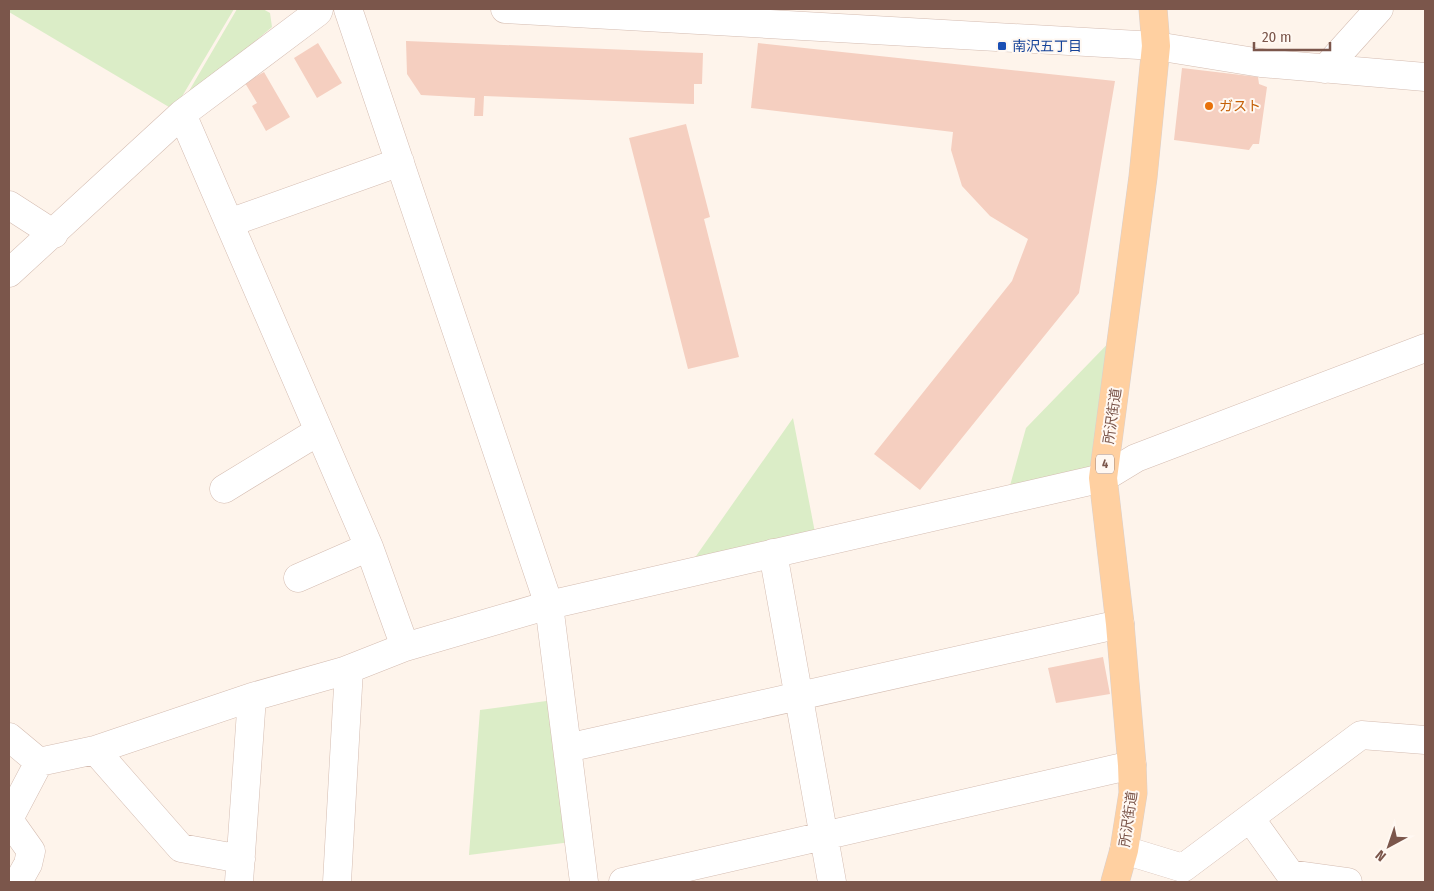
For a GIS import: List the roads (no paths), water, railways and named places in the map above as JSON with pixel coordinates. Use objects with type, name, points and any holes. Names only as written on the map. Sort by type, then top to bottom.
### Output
[{"type":"main road","name":"所沢街道","points":[[1115,882],[1124,850],[1133,793],[1120,624],[1103,478],[1144,177],[1156,46],[1152,9]]},
{"type":"street","points":[[9,273],[54,234],[182,114],[318,12],[319,9]]},
{"type":"street","points":[[348,9],[549,605],[584,882]]},
{"type":"street","points":[[505,9],[895,19],[1156,46],[1261,63],[1425,77]]},
{"type":"street","points":[[1325,69],[1380,9]]},
{"type":"street","points":[[182,114],[369,547],[405,647]]},
{"type":"street","points":[[229,223],[400,162]]},
{"type":"street","points":[[9,205],[54,234]]},
{"type":"street","points":[[18,882],[28,864],[31,851],[9,819],[39,762],[94,750],[252,697],[349,669],[405,647],[549,605],[1103,478],[1136,458],[1425,348]]},
{"type":"street","points":[[224,489],[319,431]]},
{"type":"street","points":[[298,578],[369,547]]},
{"type":"street","points":[[773,553],[832,882]]},
{"type":"street","points":[[567,748],[799,698],[1120,624]]},
{"type":"street","points":[[337,882],[349,669]]},
{"type":"street","points":[[94,750],[181,848],[240,871],[252,697]]},
{"type":"street","points":[[1124,850],[1187,875],[1250,818],[1361,735],[1425,740]]},
{"type":"street","points":[[9,737],[39,762]]},
{"type":"street","points":[[623,882],[823,834],[1132,765]]},
{"type":"street","points":[[1250,818],[1290,874],[1348,882]]},
{"type":"place","name":"南沢五丁目","points":[[1002,46]]},
{"type":"place","name":"ガスト","points":[[1209,106]]}]
